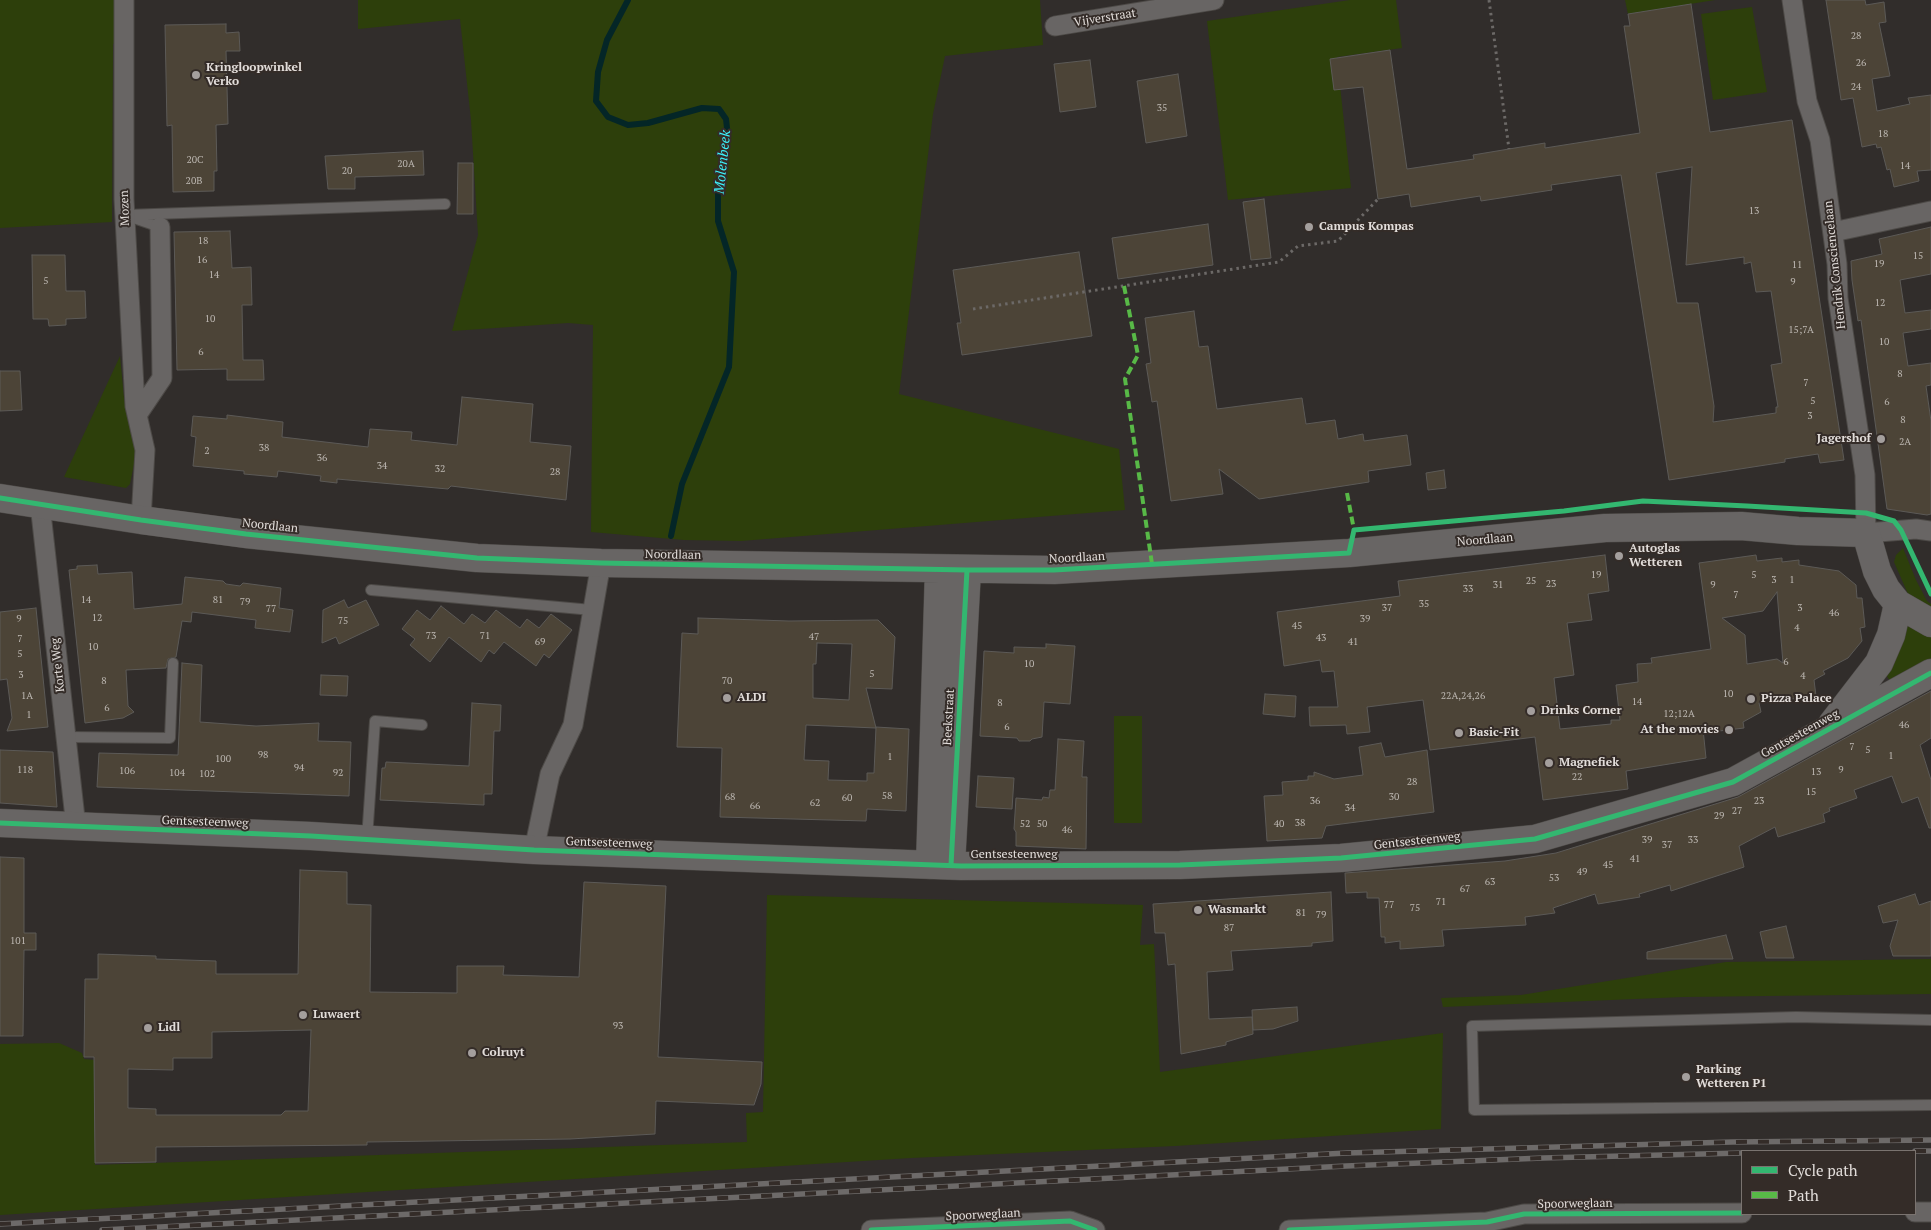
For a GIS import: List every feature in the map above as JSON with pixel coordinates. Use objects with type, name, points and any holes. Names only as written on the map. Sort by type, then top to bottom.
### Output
[{"type":"street","name":"Mozen","points":[[124,0],[125,214],[137,415],[145,450],[141,520]]},
{"type":"street","name":"Vijverstraat","points":[[1055,26],[1214,0]]},
{"type":"street","name":"Hendrik Consciencelaan","points":[[1792,0],[1807,101],[1820,140],[1833,232],[1837,264],[1838,298],[1864,475],[1866,533]]},
{"type":"street","points":[[1833,232],[1931,210]]},
{"type":"street","points":[[137,415],[162,378],[160,227]]},
{"type":"street","name":"Noordlaan","points":[[0,498],[246,534],[477,558],[601,563],[966,570],[1054,570],[1349,552],[1605,528],[1741,526],[1798,531],[1866,533]]},
{"type":"street","name":"Korte Weg","points":[[40,504],[76,827]]},
{"type":"street","points":[[1931,531],[1916,529],[1866,533],[1877,572],[1898,604],[1931,623]]},
{"type":"street","points":[[534,850],[550,774],[574,725],[601,563]]},
{"type":"street","name":"Beekstraat","points":[[940,569],[940,865]]},
{"type":"street","name":"Beekstraat","points":[[940,865],[966,570]]},
{"type":"street","name":"Gentsesteenweg","points":[[1825,732],[1879,663],[1891,635],[1898,604]]},
{"type":"street","name":"Gentsesteenweg","points":[[0,823],[366,840],[534,850],[940,865],[1180,864],[1341,858],[1535,840],[1733,782],[1931,673]]},
{"type":"street","points":[[1916,1212],[1931,1212]]},
{"type":"street","name":"Spoorweglaan","points":[[1289,1230],[1487,1222],[1524,1214],[1646,1222],[1741,1213]]},
{"type":"street","name":"Spoorweglaan","points":[[871,1230],[1070,1221],[1095,1230]]},
{"type":"lane","points":[[125,214],[445,204]]},
{"type":"lane","points":[[125,214],[160,227]]},
{"type":"lane","points":[[371,590],[592,610]]},
{"type":"lane","points":[[66,737],[170,738],[173,664]]},
{"type":"lane","points":[[366,840],[374,721],[422,725]]},
{"type":"lane","points":[[1931,1020],[1796,1017],[1472,1026],[1474,1110],[1931,1105]]},
{"type":"path","points":[[1489,0],[1509,149]]},
{"type":"path","points":[[973,310],[1278,262],[1298,246],[1338,241],[1378,199]]},
{"type":"green space","points":[[0,0],[124,0],[124,37],[113,44],[112,222],[0,228]]},
{"type":"green space","points":[[358,0],[1040,0],[1043,45],[945,56],[933,114],[899,394],[1119,449],[1125,510],[741,541],[684,540],[591,532],[593,325],[568,323],[452,331],[478,235],[471,120],[460,19],[358,29]]},
{"type":"green space","points":[[1350,0],[1396,0],[1402,48],[1337,57],[1351,188],[1228,200],[1207,21]]},
{"type":"green space","points":[[1625,0],[1715,0],[1628,14]]},
{"type":"green space","points":[[1752,7],[1767,92],[1713,100],[1701,14]]},
{"type":"green space","points":[[120,356],[124,398],[136,454],[130,484],[126,488],[64,477]]},
{"type":"green space","points":[[1903,548],[1916,580],[1927,601],[1931,604],[1931,611],[1912,603],[1894,562],[1896,555]]},
{"type":"green space","points":[[1904,622],[1931,631],[1931,658],[1890,681],[1885,673]]},
{"type":"green space","points":[[1114,716],[1142,716],[1142,823],[1114,823]]},
{"type":"green space","points":[[767,895],[1143,905],[1140,945],[1154,944],[1160,1072],[1443,1033],[1441,1129],[1175,1146],[911,1158],[0,1215],[0,1044],[59,1043],[82,1053],[84,1059],[94,1060],[95,1165],[747,1142],[746,1113],[763,1112]]},
{"type":"green space","points":[[1931,959],[1931,994],[1683,997],[1443,1007],[1441,998],[1521,995],[1726,962]]},
{"type":"building","points":[[1826,0],[1865,0],[1866,5],[1884,2],[1886,22],[1879,23],[1890,76],[1872,79],[1877,111],[1910,104],[1908,98],[1931,95],[1931,170],[1917,171],[1919,181],[1894,187],[1890,169],[1887,170],[1881,147],[1877,148],[1876,144],[1862,147],[1853,98],[1841,100]]},
{"type":"building","points":[[1691,4],[1710,132],[1792,120],[1844,460],[1820,463],[1818,454],[1785,459],[1785,462],[1669,480],[1621,175],[1551,185],[1552,190],[1481,201],[1480,196],[1411,207],[1409,194],[1378,199],[1363,87],[1334,90],[1330,59],[1390,50],[1407,169],[1474,159],[1473,155],[1545,143],[1545,148],[1640,133],[1624,26],[1630,26],[1628,14]],"holes":[[[1692,167],[1686,265],[1744,257],[1744,264],[1751,262],[1756,292],[1771,291],[1782,363],[1771,365],[1778,407],[1776,407],[1776,413],[1713,422],[1714,406],[1698,303],[1677,303],[1656,173]]]},
{"type":"building","name":"Kringloopwinkel Verko","points":[[226,24],[226,33],[239,32],[240,51],[226,51],[228,124],[216,125],[217,171],[214,171],[214,191],[173,192],[172,125],[167,126],[165,25]]},
{"type":"building","points":[[1090,60],[1096,107],[1060,112],[1054,64]]},
{"type":"building","points":[[1178,74],[1187,136],[1146,143],[1137,81]]},
{"type":"building","points":[[423,151],[424,175],[355,177],[355,189],[328,189],[325,156]]},
{"type":"building","points":[[458,163],[473,163],[473,214],[457,214]]},
{"type":"building","points":[[1264,199],[1271,258],[1251,260],[1243,202]]},
{"type":"building","points":[[1208,224],[1213,265],[1118,279],[1112,238]]},
{"type":"building","points":[[1931,227],[1931,274],[1900,280],[1905,313],[1931,310],[1931,329],[1903,333],[1908,366],[1931,363],[1931,385],[1926,386],[1931,421],[1931,514],[1927,515],[1887,509],[1861,320],[1858,321],[1852,280],[1851,261],[1882,254],[1879,239]]},
{"type":"building","points":[[230,231],[232,268],[251,267],[252,305],[242,305],[243,360],[263,360],[264,380],[227,380],[227,369],[177,370],[174,232]]},
{"type":"building","points":[[1079,252],[1092,336],[962,355],[957,323],[961,323],[953,270]]},
{"type":"building","points":[[32,255],[65,255],[66,291],[85,291],[86,318],[66,319],[66,325],[49,326],[48,319],[33,319]]},
{"type":"building","points":[[1194,311],[1199,347],[1208,346],[1217,409],[1302,398],[1306,424],[1335,420],[1338,439],[1363,434],[1364,441],[1407,435],[1411,465],[1368,471],[1369,482],[1259,499],[1219,469],[1223,494],[1171,501],[1157,401],[1152,402],[1146,364],[1151,363],[1145,318]]},
{"type":"building","points":[[0,371],[20,371],[22,410],[0,411]]},
{"type":"building","points":[[462,397],[533,404],[530,442],[571,446],[566,500],[451,486],[448,489],[337,479],[337,483],[320,481],[321,476],[278,471],[277,477],[244,474],[244,471],[193,466],[196,437],[191,436],[193,416],[227,419],[227,415],[283,422],[282,437],[368,447],[370,429],[412,432],[411,440],[457,445]]},
{"type":"building","points":[[1444,470],[1446,488],[1428,490],[1426,473]]},
{"type":"building","points":[[1605,555],[1609,591],[1588,594],[1592,620],[1567,623],[1574,675],[1554,678],[1560,729],[1611,724],[1611,720],[1620,720],[1616,685],[1638,682],[1637,664],[1652,663],[1651,658],[1711,649],[1699,563],[1756,555],[1757,561],[1782,558],[1782,562],[1799,560],[1799,565],[1839,571],[1856,585],[1857,598],[1862,598],[1865,627],[1860,628],[1862,641],[1848,658],[1823,671],[1825,674],[1814,680],[1816,696],[1759,703],[1761,712],[1743,722],[1744,728],[1711,732],[1703,729],[1706,758],[1626,771],[1628,789],[1543,800],[1535,737],[1430,750],[1423,700],[1367,707],[1370,732],[1347,734],[1346,725],[1310,726],[1309,707],[1338,707],[1334,671],[1322,672],[1320,660],[1284,666],[1277,612],[1400,596],[1398,581]],"holes":[[[1777,592],[1783,663],[1777,659],[1747,664],[1745,635],[1722,618],[1763,611]]]},
{"type":"building","points":[[97,565],[98,574],[132,572],[134,609],[182,604],[185,577],[223,581],[226,584],[240,586],[243,583],[281,588],[279,608],[293,610],[290,632],[255,628],[256,620],[192,612],[191,622],[182,621],[176,657],[168,659],[166,668],[126,670],[128,706],[134,712],[123,718],[85,723],[69,570],[77,569],[77,566]]},
{"type":"building","points":[[344,600],[348,608],[366,600],[379,625],[339,644],[336,637],[322,643],[323,610]]},
{"type":"building","points":[[441,606],[464,624],[472,614],[485,623],[496,610],[520,628],[527,619],[539,628],[551,614],[572,630],[549,658],[544,654],[536,666],[504,642],[494,654],[489,650],[481,662],[449,637],[430,662],[410,645],[415,639],[402,629],[417,610],[430,620]]},
{"type":"building","points":[[36,608],[48,727],[7,731],[12,718],[7,679],[0,680],[0,612]]},
{"type":"building","points":[[698,618],[789,621],[878,620],[895,637],[892,689],[866,688],[876,728],[909,729],[906,811],[867,809],[866,821],[720,817],[722,748],[677,747],[682,633],[698,634]],"holes":[[[817,643],[852,644],[849,700],[813,698],[813,664],[816,664]],[[806,725],[876,728],[874,773],[867,773],[867,781],[828,780],[829,761],[804,760]]]},
{"type":"building","points":[[1046,644],[1075,646],[1070,704],[1044,702],[1042,737],[1030,741],[1019,741],[1017,738],[980,736],[984,651],[1014,653],[1014,647],[1046,648]]},
{"type":"building","points":[[182,663],[202,665],[200,722],[256,726],[319,723],[318,741],[351,742],[349,796],[97,787],[99,753],[178,755]]},
{"type":"building","points":[[321,675],[348,676],[347,696],[320,695]]},
{"type":"building","points":[[1931,691],[1931,738],[1920,745],[1931,780],[1931,828],[1929,828],[1918,797],[1902,803],[1892,776],[1854,790],[1857,798],[1829,808],[1830,811],[1823,814],[1825,822],[1778,837],[1775,827],[1739,846],[1744,867],[1671,891],[1670,885],[1639,894],[1640,897],[1598,904],[1595,894],[1553,908],[1555,913],[1525,917],[1526,925],[1442,930],[1444,946],[1400,949],[1400,941],[1385,943],[1385,937],[1381,937],[1379,898],[1367,898],[1367,892],[1346,893],[1345,873],[1505,861],[1556,853],[1738,797]]},
{"type":"building","points":[[1265,694],[1296,696],[1295,717],[1263,714]]},
{"type":"building","points":[[472,703],[501,705],[500,731],[494,731],[492,794],[484,794],[484,805],[380,800],[382,768],[385,768],[386,762],[469,766]]},
{"type":"building","points":[[1058,739],[1084,741],[1082,777],[1087,777],[1086,849],[1016,846],[1016,832],[1014,829],[1016,798],[1042,800],[1043,797],[1049,798],[1050,790],[1055,790]]},
{"type":"building","points":[[1381,743],[1385,757],[1427,750],[1434,812],[1326,826],[1322,838],[1267,841],[1264,796],[1283,795],[1282,782],[1308,780],[1308,776],[1314,776],[1314,772],[1334,779],[1363,775],[1359,747]]},
{"type":"building","points":[[0,750],[53,752],[57,807],[0,803]]},
{"type":"building","points":[[978,776],[1014,778],[1012,809],[976,807]]},
{"type":"building","points":[[0,857],[24,858],[24,933],[36,933],[36,950],[24,950],[23,1036],[0,1036]]},
{"type":"building","points":[[300,870],[347,872],[347,904],[371,905],[370,992],[457,993],[457,966],[504,966],[503,975],[579,977],[584,882],[666,886],[658,1057],[762,1062],[761,1084],[754,1105],[656,1101],[655,1134],[570,1139],[367,1142],[367,1145],[156,1147],[156,1162],[95,1163],[94,1057],[84,1057],[85,979],[98,979],[98,954],[156,956],[156,959],[216,961],[216,974],[298,974]],"holes":[[[311,1030],[308,1111],[285,1111],[281,1115],[156,1115],[156,1109],[128,1108],[128,1069],[173,1070],[173,1058],[212,1058],[212,1032]]]},
{"type":"building","points":[[1331,892],[1333,941],[1312,943],[1312,946],[1231,951],[1233,970],[1207,972],[1209,1019],[1252,1017],[1253,1034],[1226,1042],[1226,1045],[1181,1054],[1175,964],[1168,965],[1165,933],[1155,933],[1153,904]]},
{"type":"building","points":[[1915,894],[1919,905],[1931,901],[1931,956],[1893,956],[1890,946],[1898,920],[1883,923],[1878,906]]},
{"type":"building","points":[[1786,926],[1794,958],[1766,958],[1760,932]]},
{"type":"building","points":[[1726,935],[1733,959],[1647,959],[1647,952]]},
{"type":"building","points":[[1297,1007],[1298,1021],[1273,1029],[1253,1030],[1252,1010]]},
{"type":"waterway","name":"Molenbeek","points":[[628,0],[607,40],[598,72],[596,101],[608,117],[628,125],[648,123],[702,108],[719,109],[726,119],[728,137],[718,186],[718,221],[734,272],[729,367],[682,484],[671,536]]},
{"type":"railway","points":[[0,1224],[1347,1153],[1732,1142],[1931,1140]]},
{"type":"railway","points":[[1916,1151],[1931,1151]]},
{"type":"railway","points":[[102,1230],[1346,1166],[1543,1158],[1741,1153]]},
{"type":"marked path","points":[[1124,286],[1138,355],[1125,379],[1152,564]]},
{"type":"marked path","points":[[1347,493],[1354,530]]},
{"type":"cycle path","points":[[0,498],[246,534],[477,558],[601,563],[967,570],[1054,570],[1349,553],[1354,530],[1564,511],[1643,501],[1747,506],[1866,513],[1894,521],[1901,530],[1931,594]]},
{"type":"cycle path","points":[[951,865],[967,570]]},
{"type":"cycle path","points":[[0,823],[311,836],[534,850],[961,866],[1180,865],[1341,858],[1535,839],[1733,782],[1931,673]]},
{"type":"cycle path","points":[[1289,1230],[1487,1222],[1524,1214],[1741,1213]]},
{"type":"cycle path","points":[[871,1230],[1070,1221],[1095,1230]]},
{"type":"place","name":"Kringloopwinkel Verko","points":[[196,75]]},
{"type":"place","name":"Campus Kompas","points":[[1309,227]]},
{"type":"place","name":"Jagershof","points":[[1881,439]]},
{"type":"place","name":"Autoglas Wetteren","points":[[1619,556]]},
{"type":"place","name":"ALDI","points":[[727,698]]},
{"type":"place","name":"Pizza Palace","points":[[1751,699]]},
{"type":"place","name":"Drinks Corner","points":[[1531,711]]},
{"type":"place","name":"At the movies","points":[[1729,730]]},
{"type":"place","name":"Basic-Fit","points":[[1459,733]]},
{"type":"place","name":"Magnefiek","points":[[1549,763]]},
{"type":"place","name":"Wasmarkt","points":[[1198,910]]},
{"type":"place","name":"Luwaert","points":[[303,1015]]},
{"type":"place","name":"Lidl","points":[[148,1028]]},
{"type":"place","name":"Colruyt","points":[[472,1053]]},
{"type":"place","name":"Parking Wetteren P1","points":[[1686,1077]]}]
